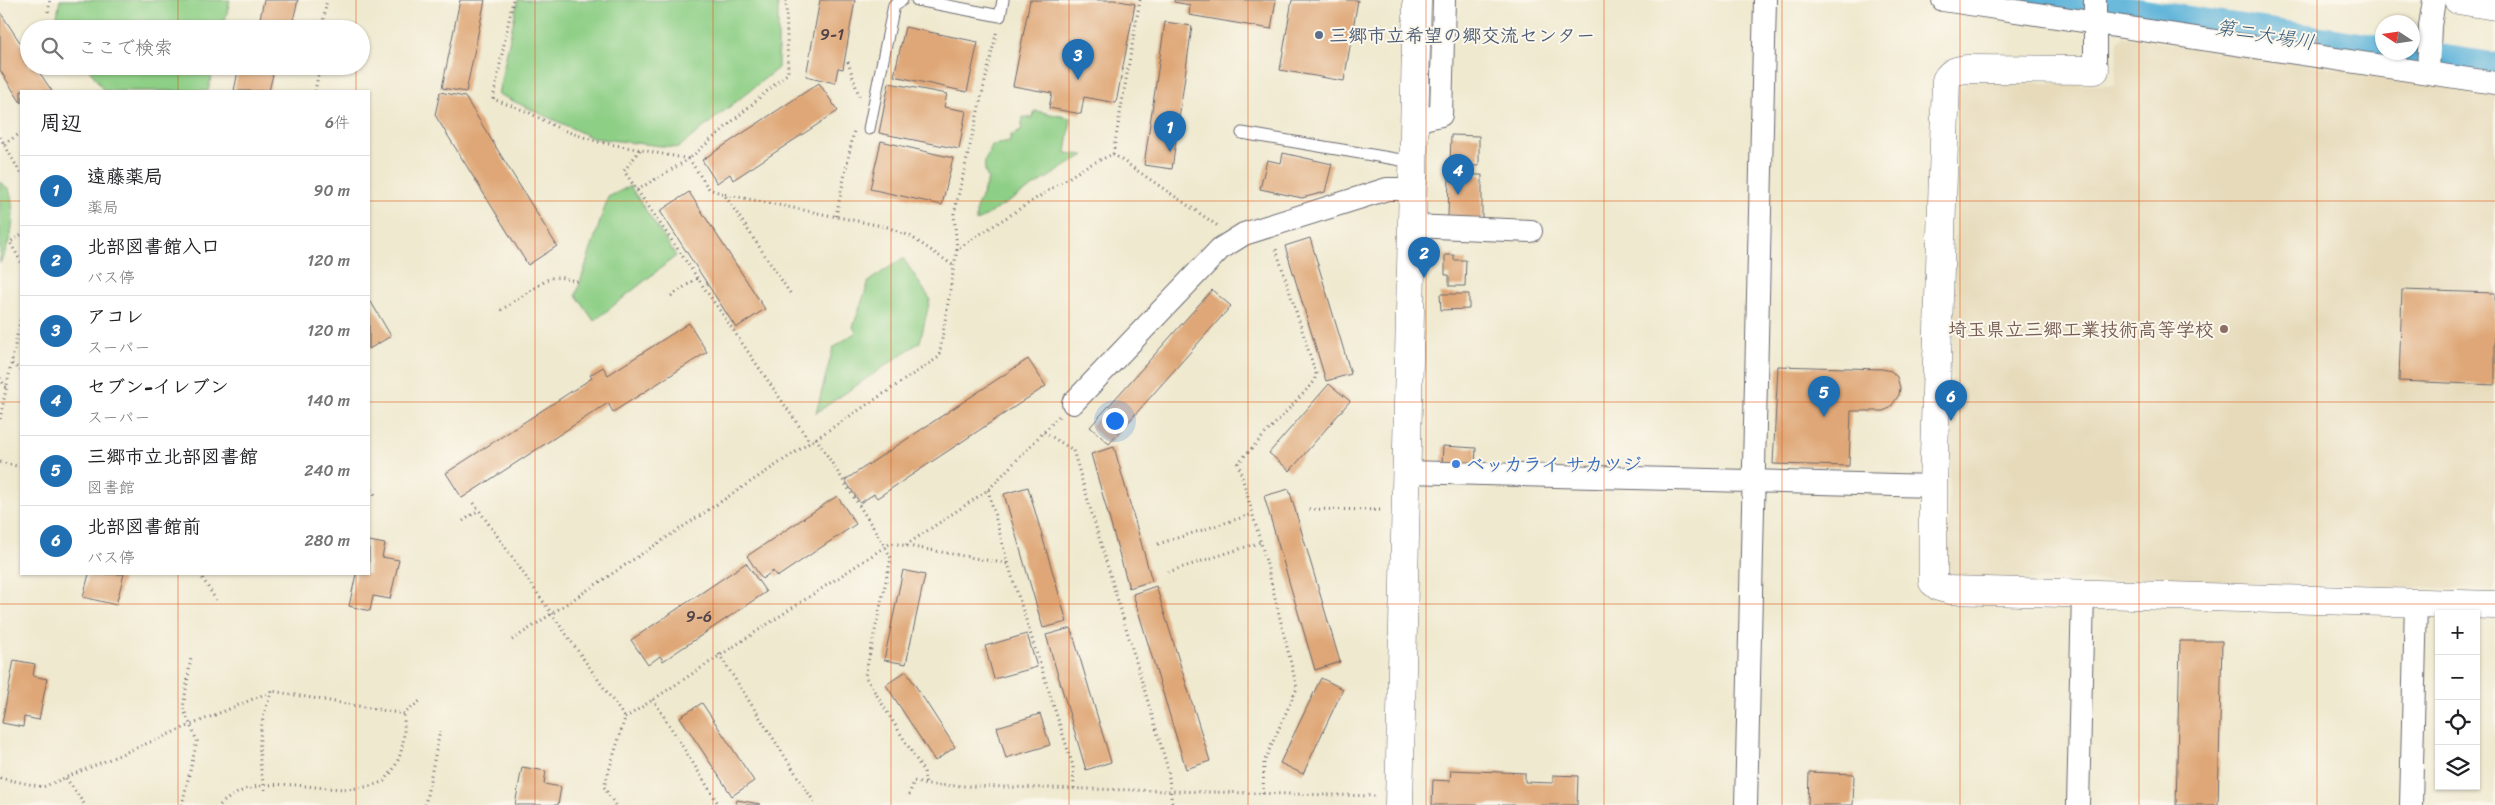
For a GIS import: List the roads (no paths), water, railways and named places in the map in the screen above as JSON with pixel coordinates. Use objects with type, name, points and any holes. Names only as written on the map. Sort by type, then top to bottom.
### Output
[{"type":"street","points":[[1390,797],[1407,472],[1417,0]]},
{"type":"street","points":[[1414,121],[1441,115],[1444,0]]},
{"type":"street","points":[[1746,805],[1765,0]]},
{"type":"street","points":[[1943,0],[2095,13],[2428,73],[2495,83]]},
{"type":"street","points":[[2428,73],[2430,26],[2434,0]]},
{"type":"street","points":[[2458,0],[2495,6]]},
{"type":"street","points":[[2095,13],[2095,70],[1968,69],[1957,70],[1950,74],[1946,80],[1933,486],[1931,572],[1933,582],[1939,588],[1950,590],[2495,604]]},
{"type":"street","points":[[1073,403],[1220,249],[1234,240],[1257,230],[1387,189],[1413,189]]},
{"type":"street","points":[[1412,226],[1530,232]]},
{"type":"street","points":[[1407,472],[1933,486]]},
{"type":"street","points":[[2078,805],[2084,593]]},
{"type":"street","points":[[2411,805],[2416,602]]},
{"type":"lane","points":[[869,129],[894,5],[902,0]]},
{"type":"lane","points":[[916,0],[1000,16],[1003,0]]},
{"type":"lane","points":[[1242,133],[1413,162]]},
{"type":"waterway","name":"第二大場川","points":[[2034,0],[2495,70]]},
{"type":"place","name":"三郷市立希望の郷交流センター","points":[[1319,35]]},
{"type":"place","name":"アコレ","points":[[1078,80]]},
{"type":"place","name":"遠藤薬局","points":[[1170,152]]},
{"type":"place","name":"セブン-イレブン","points":[[1458,195]]},
{"type":"place","name":"北部図書館入口","points":[[1424,278]]},
{"type":"place","name":"埼玉県立三郷工業技術高等学校","points":[[2224,329]]},
{"type":"place","name":"三郷市立北部図書館","points":[[1824,417]]},
{"type":"place","name":"北部図書館前","points":[[1951,421]]},
{"type":"place","name":"ベッカライ サカツジ","points":[[1456,464]]}]
